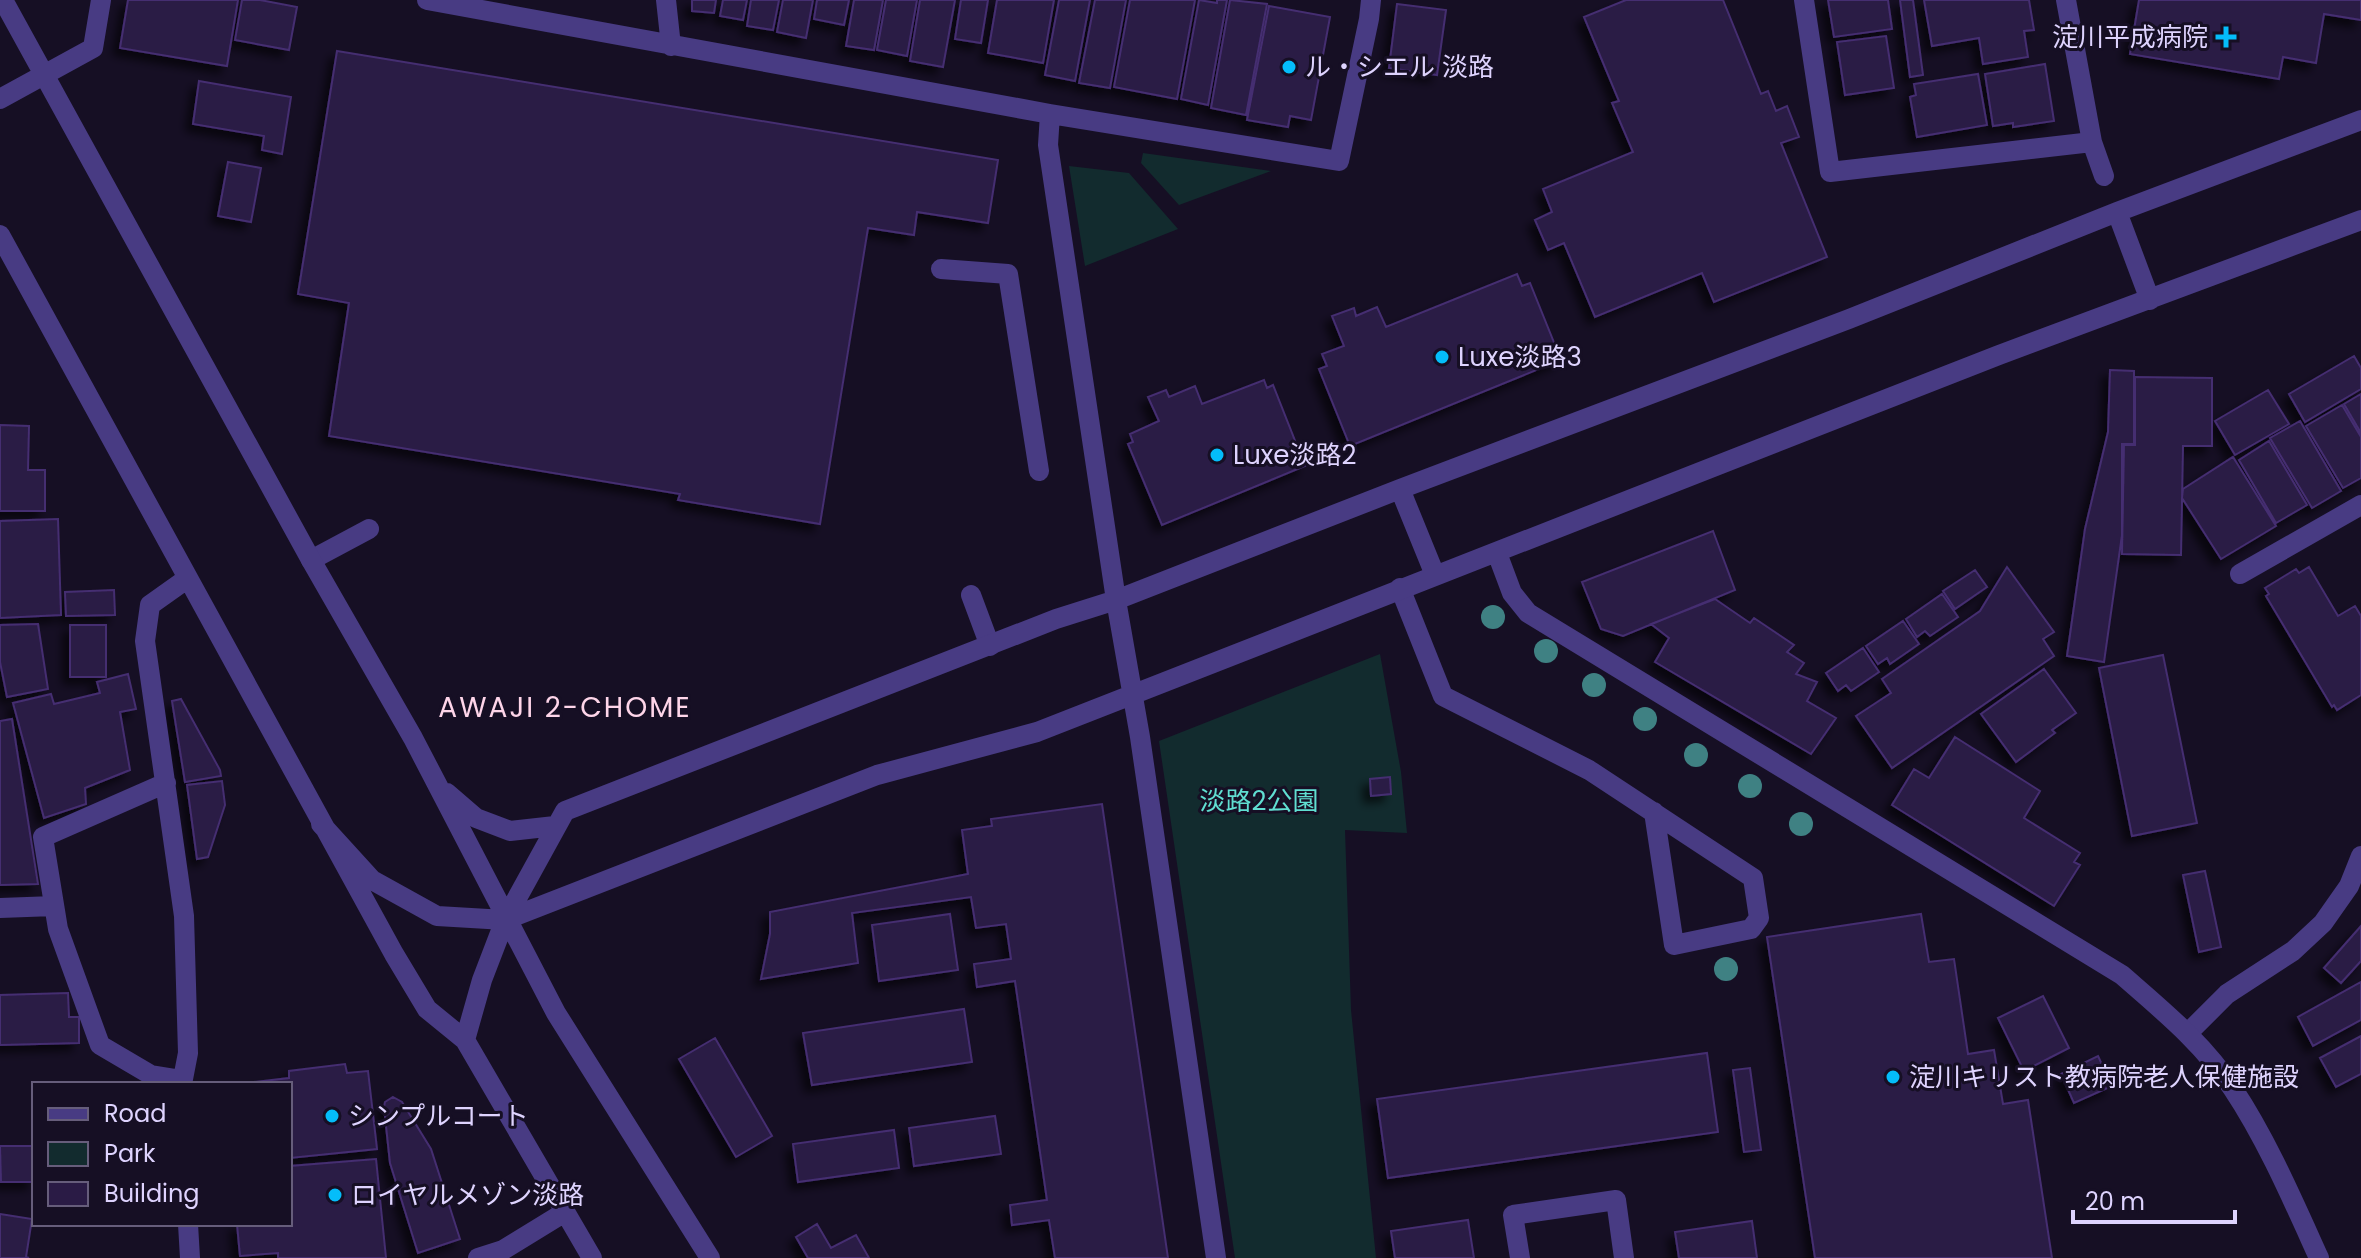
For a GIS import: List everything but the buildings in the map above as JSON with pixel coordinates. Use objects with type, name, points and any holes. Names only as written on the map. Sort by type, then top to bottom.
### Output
[{"type":"street","points":[[3,0],[311,560],[440,787],[505,920],[556,1013],[710,1258]]},
{"type":"street","points":[[0,99],[93,48],[101,0]]},
{"type":"street","points":[[427,0],[1050,114],[1339,161],[1371,0]]},
{"type":"street","points":[[666,0],[671,46]]},
{"type":"street","points":[[1804,0],[1830,172],[2092,142]]},
{"type":"street","points":[[2066,0],[2092,142],[2104,176]]},
{"type":"street","points":[[1050,114],[1048,145],[1116,600],[1140,737],[1216,1258]]},
{"type":"street","points":[[465,1040],[482,980],[505,920],[565,811],[1056,619],[1116,600],[2361,120]]},
{"type":"street","points":[[2117,212],[2150,300]]},
{"type":"street","points":[[321,824],[372,880],[437,916],[505,920],[877,775],[1037,732],[1999,355],[2361,220]]},
{"type":"street","points":[[0,235],[321,824],[427,1009],[465,1040],[592,1258]]},
{"type":"street","points":[[941,269],[1008,274],[1039,471]]},
{"type":"street","points":[[1400,489],[1435,575]]},
{"type":"street","points":[[2240,574],[2361,505]]},
{"type":"street","points":[[311,560],[369,529]]},
{"type":"street","points":[[1497,553],[1512,593],[1528,613],[2122,975],[2188,1033],[2233,1088],[2289,1192],[2319,1258]]},
{"type":"street","points":[[166,783],[43,837],[58,929],[100,1045],[151,1075],[182,1082],[188,1053],[184,916],[166,783],[145,641],[150,605],[188,578]]},
{"type":"street","points":[[1400,588],[1443,696],[1589,770],[1654,812],[1753,878],[1759,918],[1751,929],[1674,945],[1654,812]]},
{"type":"street","points":[[971,595],[990,646]]},
{"type":"street","points":[[440,787],[476,818],[510,831],[555,826]]},
{"type":"street","points":[[2188,1033],[2227,994],[2293,951],[2323,923],[2349,886],[2361,856]]},
{"type":"street","points":[[0,908],[54,906]]},
{"type":"street","points":[[1520,1258],[1513,1215],[1616,1200],[1624,1258]]},
{"type":"street","points":[[478,1258],[503,1250],[565,1212]]},
{"type":"street","points":[[188,1226],[190,1258]]},
{"type":"green space","points":[[1143,153],[1271,171],[1179,205],[1141,163]]},
{"type":"green space","points":[[1069,166],[1129,173],[1178,229],[1085,266]]},
{"type":"green space","name":"淡路2公園","points":[[1380,654],[1401,772],[1407,833],[1345,830],[1351,1010],[1376,1258],[1235,1258],[1159,741]]},
{"type":"place","name":"淀川平成病院","points":[[2226,37]]},
{"type":"place","name":"ル・シエル 淡路","points":[[1289,67]]},
{"type":"place","name":"Luxe淡路3","points":[[1442,357]]},
{"type":"place","name":"Luxe淡路2","points":[[1217,455]]},
{"type":"place","name":"淀川キリスト教病院老人保健施設","points":[[1893,1077]]},
{"type":"place","name":"シンプルコート","points":[[332,1116]]},
{"type":"place","name":"ロイヤルメゾン淡路","points":[[335,1195]]},
{"type":"district","name":"AWAJI 2-CHOME","points":[[565,707]]}]
